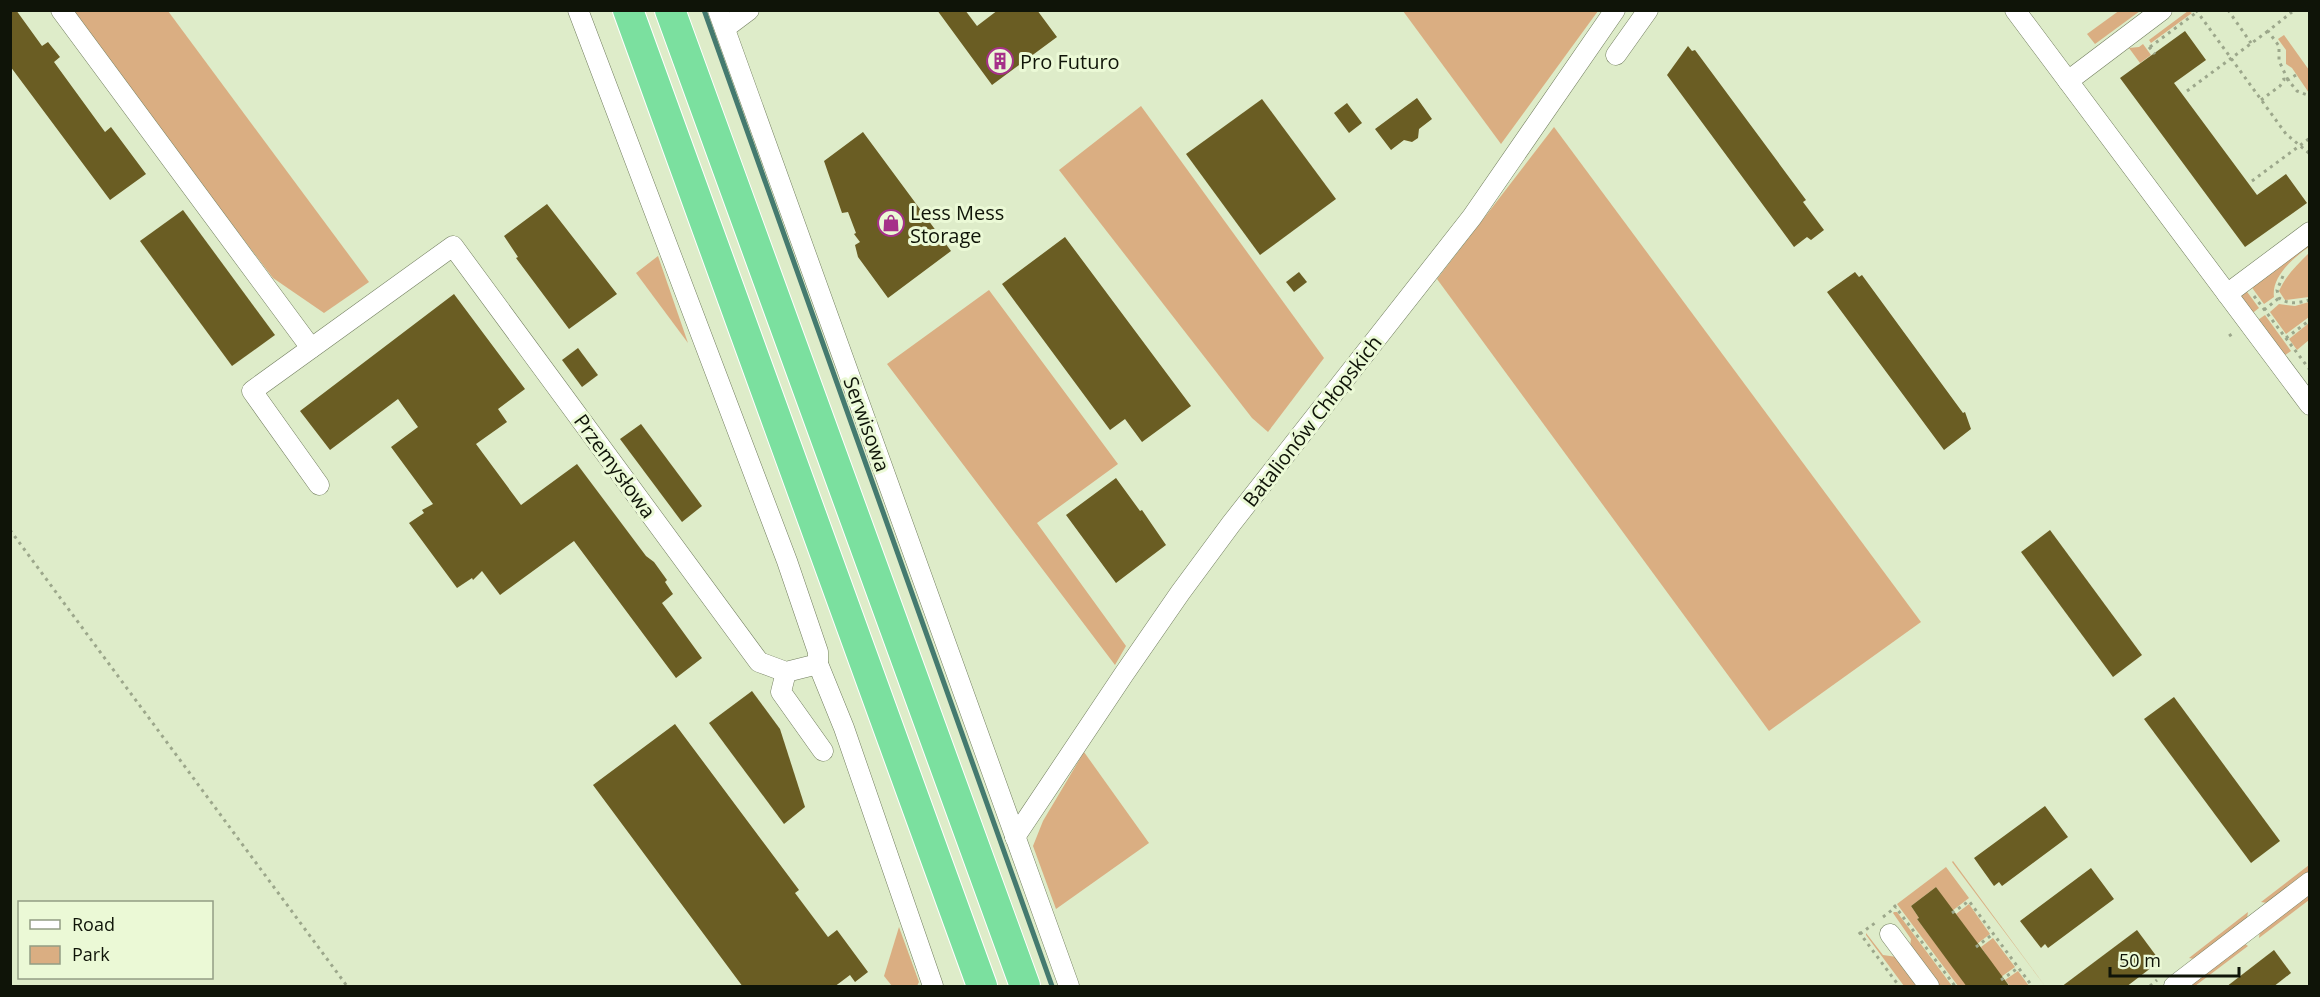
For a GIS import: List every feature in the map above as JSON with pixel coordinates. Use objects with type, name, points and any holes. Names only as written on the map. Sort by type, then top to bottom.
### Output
[{"type":"highway","points":[[628,10],[982,987]]},
{"type":"highway","points":[[670,10],[1025,987]]},
{"type":"street","points":[[61,10],[311,348],[252,391],[319,485]]},
{"type":"street","points":[[578,10],[787,561],[818,652],[818,663],[844,728],[933,987]]},
{"type":"street","points":[[722,19],[748,10]]},
{"type":"street","name":"Batalionów Chłopskich","points":[[1015,837],[1187,584],[1472,217],[1615,10]]},
{"type":"street","points":[[2014,10],[2310,405]]},
{"type":"street","points":[[2067,81],[2162,10]]},
{"type":"street","points":[[1616,55],[1637,14]]},
{"type":"street","name":"Serwisowa","points":[[722,19],[1070,987]]},
{"type":"street","points":[[2227,294],[2310,232]]},
{"type":"street","name":"Przemysłowa","points":[[311,348],[453,246],[759,662],[786,672]]},
{"type":"street","points":[[818,663],[786,672],[781,692],[823,751]]},
{"type":"street","points":[[2174,987],[2310,882]]},
{"type":"street","points":[[1890,934],[1929,987]]},
{"type":"path","points":[[2228,10],[2251,43]]},
{"type":"path","points":[[2150,47],[2196,11],[2286,134],[2310,154]]},
{"type":"path","points":[[2187,91],[2292,12]]},
{"type":"path","points":[[2268,31],[2280,45],[2279,61],[2288,80],[2297,91],[2310,96]]},
{"type":"path","points":[[2145,40],[2155,54]]},
{"type":"path","points":[[2261,100],[2280,86],[2284,80],[2283,72]]},
{"type":"path","points":[[2288,80],[2296,75]]},
{"type":"path","points":[[2252,181],[2310,138]]},
{"type":"path","points":[[2253,294],[2310,370]]},
{"type":"path","points":[[2258,314],[2279,298],[2285,303],[2310,300]]},
{"type":"path","points":[[2286,338],[2310,320]]},
{"type":"path","points":[[10,530],[347,987]]},
{"type":"path","points":[[1952,913],[1969,901],[2032,987]]},
{"type":"path","points":[[1899,987],[1860,933],[1895,906],[1955,987]]},
{"type":"path","points":[[1976,947],[1993,934]]},
{"type":"path","points":[[2001,980],[2018,968]]},
{"type":"green space","points":[[2120,10],[2140,11],[2095,44],[2087,34]]},
{"type":"green space","points":[[69,11],[168,11],[369,282],[324,313],[273,278]]},
{"type":"green space","points":[[1403,11],[1598,11],[1501,144]]},
{"type":"green space","points":[[2188,11],[2192,13],[2151,43],[2149,40]]},
{"type":"green space","points":[[2284,35],[2309,70],[2309,93],[2292,68],[2286,64],[2286,50],[2278,39]]},
{"type":"green space","points":[[2143,44],[2151,55],[2140,63],[2129,48]]},
{"type":"green space","points":[[1141,106],[1324,358],[1268,432],[1252,418],[1059,170]]},
{"type":"green space","points":[[1554,127],[1921,622],[1769,731],[1437,279]]},
{"type":"green space","points":[[2309,241],[2309,247],[2297,256],[2280,275],[2276,282],[2274,297],[2264,304],[2250,285]]},
{"type":"green space","points":[[2309,253],[2309,297],[2285,300],[2279,291],[2282,285],[2292,270]]},
{"type":"green space","points":[[658,256],[688,343],[636,273]]},
{"type":"green space","points":[[2245,289],[2259,308],[2250,315],[2240,296]]},
{"type":"green space","points":[[989,290],[1118,464],[1037,523],[1126,646],[1115,665],[887,364]]},
{"type":"green space","points":[[2309,302],[2309,317],[2286,334],[2270,312],[2279,304],[2295,306]]},
{"type":"green space","points":[[2265,315],[2291,351],[2281,358],[2255,322]]},
{"type":"green space","points":[[2309,323],[2309,340],[2297,350],[2289,339]]},
{"type":"green space","points":[[1084,752],[1149,843],[1056,909],[1033,846],[1043,821]]},
{"type":"green space","points":[[1953,861],[2045,986],[1952,862]]},
{"type":"green space","points":[[2309,865],[2309,873],[2267,903],[2261,902]]},
{"type":"green space","points":[[1946,867],[1969,898],[1952,911],[1936,887],[1911,906],[1919,918],[1917,919],[1967,986],[1958,986],[1897,904]]},
{"type":"green space","points":[[2305,896],[2309,896],[2309,900],[2259,938],[2260,930]]},
{"type":"green space","points":[[1969,904],[1990,934],[1977,944],[1956,914]]},
{"type":"green space","points":[[1894,912],[1897,912],[1952,986],[1940,986],[1910,947],[1911,939]]},
{"type":"green space","points":[[2248,912],[2247,918],[2194,959],[2189,958]]},
{"type":"green space","points":[[899,927],[919,982],[917,986],[892,986],[884,976]]},
{"type":"green space","points":[[1866,933],[1883,955],[1897,957],[1919,986],[1904,986]]},
{"type":"green space","points":[[1993,938],[2015,967],[2001,977],[1981,947]]},
{"type":"green space","points":[[2245,944],[2248,946],[2195,986],[2186,986]]},
{"type":"green space","points":[[2018,971],[2029,986],[2010,986],[2005,980]]},
{"type":"building","points":[[10,10],[16,10],[42,46],[48,42],[60,57],[54,62],[105,132],[111,127],[146,174],[110,200],[10,66]]},
{"type":"building","name":"Pro Futuro","points":[[937,10],[965,10],[977,26],[998,10],[1037,10],[1057,37],[992,85]]},
{"type":"building","points":[[2185,31],[2206,60],[2174,83],[2257,195],[2286,174],[2307,203],[2245,247],[2120,78]]},
{"type":"building","points":[[1688,46],[1692,51],[1695,50],[1806,200],[1803,202],[1824,230],[1811,240],[1807,237],[1794,247],[1667,75]]},
{"type":"building","points":[[1417,98],[1432,119],[1419,129],[1418,138],[1412,142],[1404,140],[1391,150],[1375,129]]},
{"type":"building","points":[[1262,99],[1336,199],[1260,255],[1186,154]]},
{"type":"building","points":[[1347,103],[1362,123],[1349,133],[1334,113]]},
{"type":"building","name":"Less Mess Storage","points":[[863,132],[951,251],[888,298],[858,257],[855,245],[860,242],[854,234],[856,233],[848,212],[842,213],[824,161]]},
{"type":"building","points":[[547,204],[617,294],[569,329],[516,258],[518,257],[504,236]]},
{"type":"building","points":[[183,210],[275,335],[232,366],[140,241]]},
{"type":"building","points":[[1065,237],[1191,406],[1142,442],[1125,419],[1110,430],[1002,284]]},
{"type":"building","points":[[1299,272],[1307,282],[1294,292],[1286,282]]},
{"type":"building","points":[[1855,272],[1859,277],[1862,275],[1963,413],[1965,412],[1971,429],[1944,450],[1827,292]]},
{"type":"building","points":[[454,294],[525,389],[498,409],[507,422],[476,444],[521,505],[577,464],[646,556],[654,562],[667,580],[665,582],[673,594],[662,603],[702,658],[676,678],[574,541],[500,595],[482,571],[473,580],[472,578],[457,588],[409,523],[424,513],[422,510],[433,504],[391,447],[418,427],[398,399],[330,450],[300,411]]},
{"type":"building","points":[[578,348],[598,375],[582,387],[562,360]]},
{"type":"building","points":[[641,424],[702,506],[682,522],[620,439]]},
{"type":"building","points":[[1116,478],[1166,545],[1116,583],[1066,515]]},
{"type":"building","points":[[2050,530],[2142,655],[2113,677],[2021,552]]},
{"type":"building","points":[[752,691],[780,729],[805,807],[784,824],[709,723]]},
{"type":"building","points":[[2174,697],[2280,841],[2251,863],[2144,719]]},
{"type":"building","points":[[675,724],[799,890],[795,893],[828,937],[837,930],[868,972],[855,982],[850,975],[834,987],[743,987],[593,785]]},
{"type":"building","points":[[2045,806],[2068,837],[2002,886],[1999,882],[1994,886],[1974,858]]},
{"type":"building","points":[[2091,868],[2114,899],[2048,948],[2045,944],[2041,948],[2020,921]]},
{"type":"building","points":[[1936,887],[2010,987],[1967,987],[1917,919],[1919,918],[1911,906]]},
{"type":"building","points":[[2137,930],[2160,961],[2126,987],[2061,987]]},
{"type":"building","points":[[2274,950],[2291,973],[2273,987],[2226,987]]},
{"type":"waterway","points":[[704,10],[1052,986]]},
{"type":"place","name":"Pro Futuro","points":[[1000,61]]},
{"type":"place","name":"Less Mess Storage","points":[[891,223]]}]
